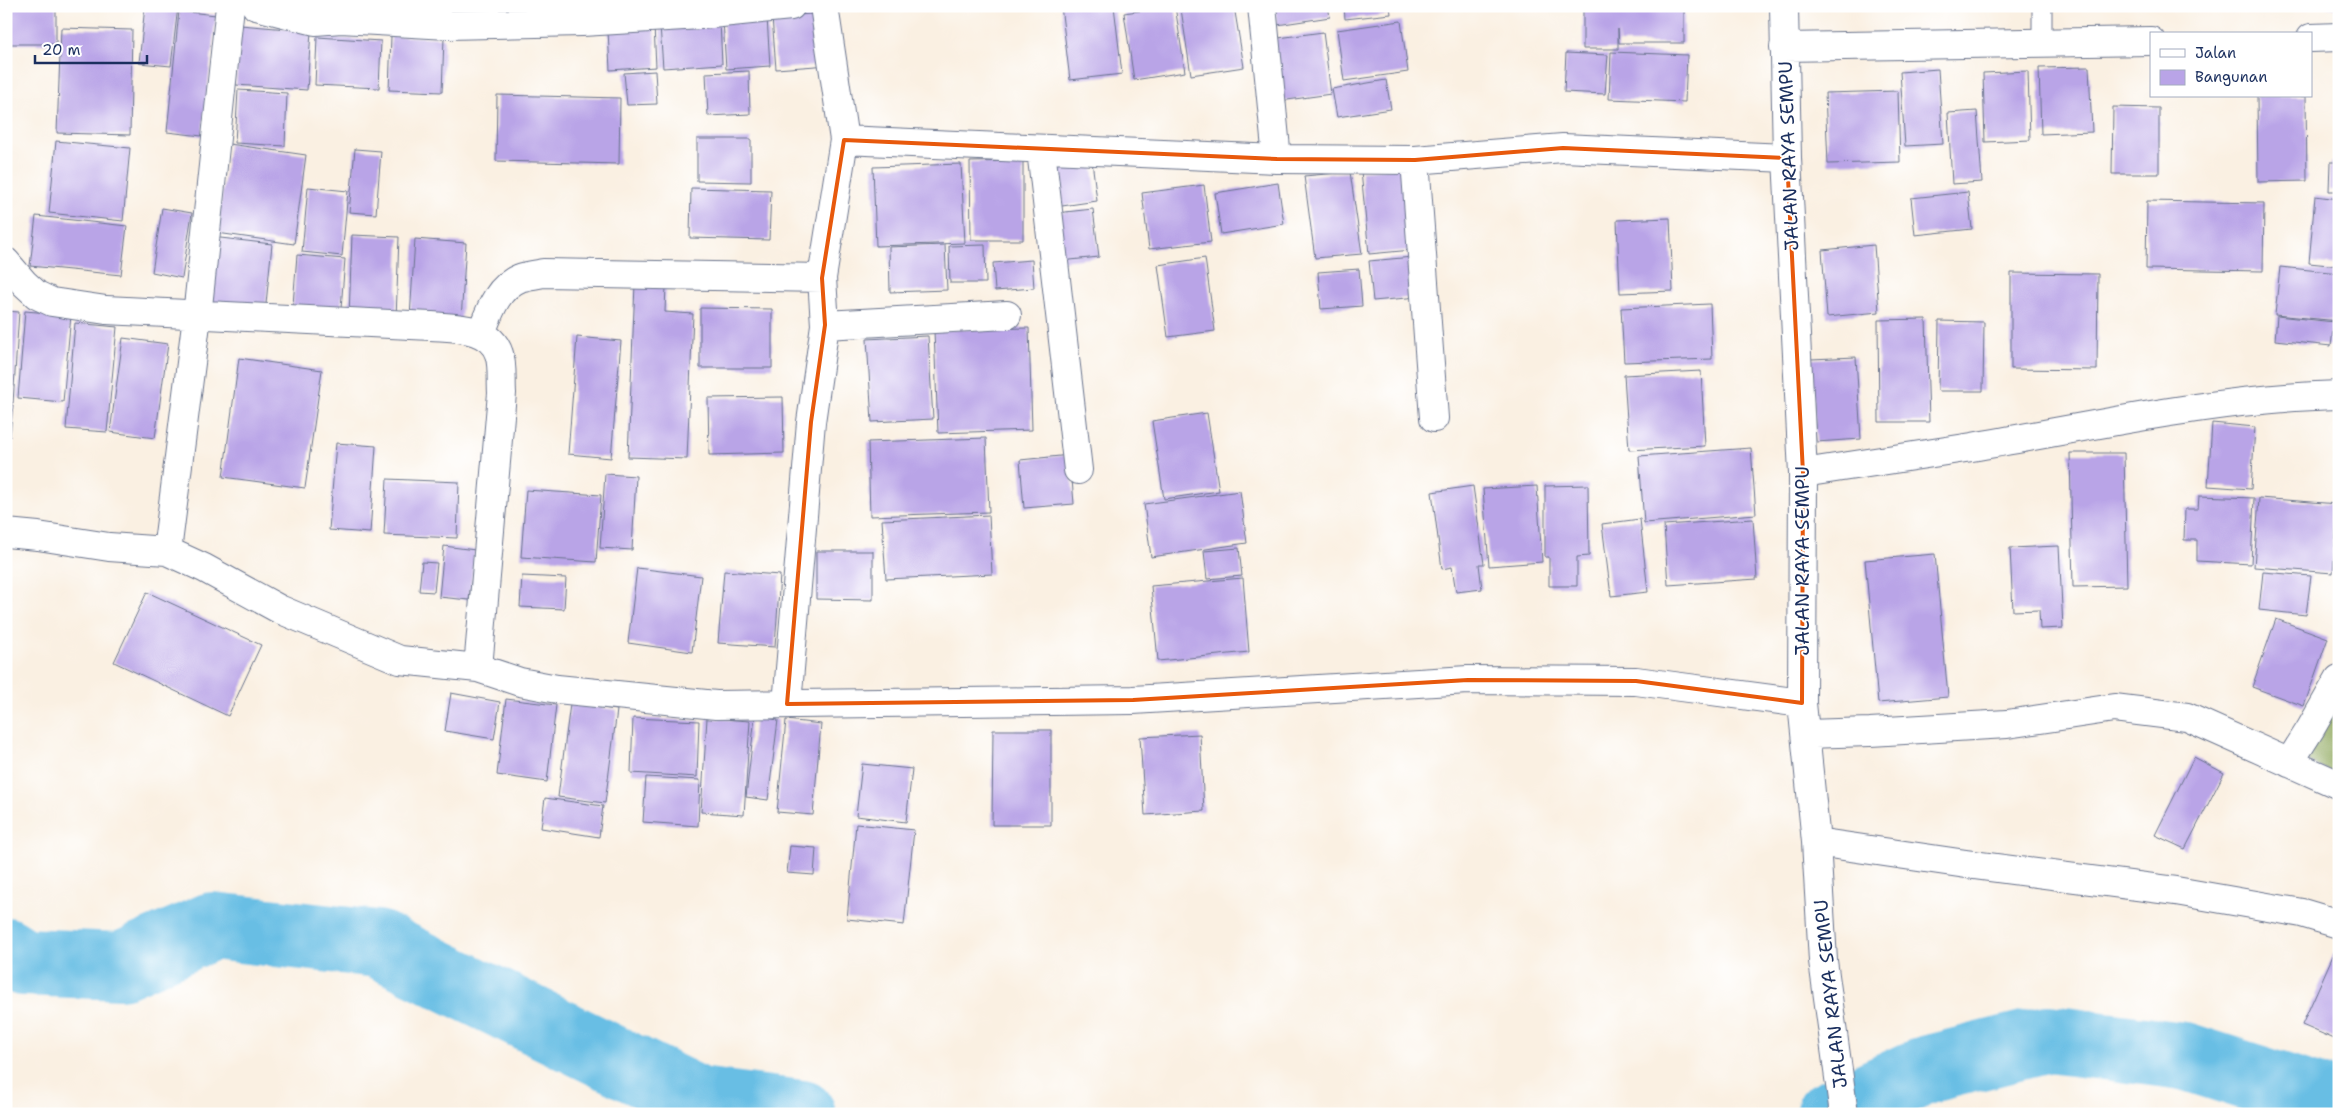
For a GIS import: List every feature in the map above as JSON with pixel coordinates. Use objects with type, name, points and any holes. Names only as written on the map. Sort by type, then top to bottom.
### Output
[{"type":"street","points":[[167,551],[197,316],[230,6]]},
{"type":"street","points":[[274,8],[314,21],[341,19],[448,24],[582,22],[702,15],[791,6]]},
{"type":"street","points":[[787,704],[811,422],[826,325],[822,278],[844,140],[824,6]]},
{"type":"street","points":[[1262,6],[1277,159]]},
{"type":"street","name":"JALAN RAYA SEMPU","points":[[1784,6],[1787,158],[1803,473],[1802,703],[1816,842],[1823,961],[1844,1114]]},
{"type":"street","points":[[2312,38],[2339,37]]},
{"type":"street","points":[[1784,47],[2150,41]]},
{"type":"street","points":[[844,140],[1277,159],[1415,160],[1563,148],[1787,158]]},
{"type":"street","points":[[1041,150],[1078,470]]},
{"type":"street","points":[[1415,160],[1434,418]]},
{"type":"street","points":[[6,262],[24,283],[37,294],[52,302],[106,310],[197,316],[431,326],[481,333],[493,342],[500,354],[502,393],[478,668]]},
{"type":"street","points":[[481,333],[493,302],[509,285],[519,278],[543,273],[822,278]]},
{"type":"street","points":[[826,325],[1007,315]]},
{"type":"street","points":[[1803,473],[1971,447],[2182,408],[2293,396],[2339,395]]},
{"type":"street","points":[[6,533],[109,547],[167,551],[204,568],[279,609],[400,660],[478,668],[520,682],[594,694],[716,705],[1133,700],[1468,680],[1636,681],[1802,703]]},
{"type":"street","points":[[2288,763],[2339,679]]},
{"type":"street","points":[[1806,734],[2007,724],[2114,708],[2187,717],[2339,785]]},
{"type":"street","points":[[1816,842],[1966,864],[2176,891],[2302,913],[2339,924]]},
{"type":"lane","points":[[2042,6],[2042,43]]},
{"type":"highlighted area","points":[[844,140],[1277,159],[1415,160],[1563,148],[1787,158],[1803,473],[1802,703],[1636,681],[1468,680],[1133,700],[787,704],[811,422],[825,325],[822,278]]},
{"type":"green space","points":[[2339,684],[2339,776],[2297,755]]},
{"type":"water","points":[[6,947],[23,962],[6,971]]},
{"type":"building","points":[[9,6],[56,6],[56,44],[10,44]]},
{"type":"building","points":[[145,6],[178,6],[171,66],[139,63]]},
{"type":"building","points":[[555,6],[611,6],[611,8],[555,11]]},
{"type":"building","points":[[1061,6],[1114,6],[1122,74],[1070,80]]},
{"type":"building","points":[[1175,6],[1185,72],[1134,80],[1124,13]]},
{"type":"building","points":[[1201,6],[1234,6],[1244,67],[1191,75],[1181,9]]},
{"type":"building","points":[[1275,6],[1328,6],[1330,17],[1277,25]]},
{"type":"building","points":[[1344,6],[1390,6],[1391,14],[1345,19]]},
{"type":"building","points":[[1583,6],[1684,6],[1684,43],[1619,43],[1618,29],[1618,49],[1583,49]]},
{"type":"building","points":[[2339,6],[2339,9],[2327,7]]},
{"type":"building","points":[[179,11],[216,15],[202,136],[167,132]]},
{"type":"building","points":[[825,13],[829,65],[776,69],[772,17]]},
{"type":"building","points":[[767,17],[770,66],[726,69],[723,20]]},
{"type":"building","points":[[720,21],[722,64],[663,68],[660,25]]},
{"type":"building","points":[[1401,21],[1408,72],[1344,81],[1337,30]]},
{"type":"building","points":[[240,25],[311,31],[307,90],[236,85]]},
{"type":"building","points":[[654,26],[656,67],[610,70],[608,30]]},
{"type":"building","points":[[61,28],[132,30],[130,135],[57,133]]},
{"type":"building","points":[[1323,32],[1331,94],[1280,101],[1271,39]]},
{"type":"building","points":[[391,36],[444,38],[442,92],[389,90]]},
{"type":"building","points":[[317,37],[381,41],[379,88],[315,85]]},
{"type":"building","points":[[1611,52],[1687,55],[1685,102],[1609,99]]},
{"type":"building","points":[[1566,53],[1608,55],[1605,94],[1564,92]]},
{"type":"building","points":[[2089,67],[2092,132],[2041,134],[2039,68]]},
{"type":"building","points":[[1938,69],[1943,144],[1905,146],[1900,72]]},
{"type":"building","points":[[655,71],[657,104],[627,105],[624,73]]},
{"type":"building","points":[[749,71],[750,114],[708,116],[706,73]]},
{"type":"building","points":[[2028,71],[2030,140],[1985,142],[1983,73]]},
{"type":"building","points":[[1386,80],[1391,109],[1337,117],[1332,89]]},
{"type":"building","points":[[238,90],[287,93],[285,146],[235,143]]},
{"type":"building","points":[[1898,91],[1900,162],[1828,164],[1825,93]]},
{"type":"building","points":[[497,95],[620,98],[619,164],[496,161]]},
{"type":"building","points":[[2257,98],[2306,98],[2307,181],[2258,182]]},
{"type":"building","points":[[2113,107],[2159,108],[2159,174],[2112,174]]},
{"type":"building","points":[[1977,111],[1982,182],[1952,184],[1948,113]]},
{"type":"building","points":[[697,139],[751,139],[751,182],[697,181]]},
{"type":"building","points":[[56,141],[130,148],[123,221],[49,213]]},
{"type":"building","points":[[229,144],[306,155],[294,244],[217,233]]},
{"type":"building","points":[[355,149],[381,151],[376,214],[349,212]]},
{"type":"building","points":[[1091,153],[1097,201],[1055,207],[1049,159]]},
{"type":"building","points":[[1023,161],[1023,240],[971,240],[970,162]]},
{"type":"building","points":[[2330,162],[2339,162],[2339,191],[2329,191]]},
{"type":"building","points":[[961,164],[965,243],[876,246],[873,167]]},
{"type":"building","points":[[1403,167],[1412,250],[1369,254],[1361,171]]},
{"type":"building","points":[[1350,172],[1362,254],[1315,258],[1304,176]]},
{"type":"building","points":[[1278,183],[1284,224],[1221,234],[1215,193]]},
{"type":"building","points":[[1204,185],[1211,242],[1149,249],[1142,193]]},
{"type":"building","points":[[308,187],[348,191],[342,256],[302,252]]},
{"type":"building","points":[[691,188],[771,190],[769,240],[690,238]]},
{"type":"building","points":[[1968,192],[1972,229],[1915,235],[1911,198]]},
{"type":"building","points":[[2315,196],[2339,199],[2339,266],[2309,263]]},
{"type":"building","points":[[2147,201],[2264,203],[2263,271],[2146,269]]},
{"type":"building","points":[[162,208],[192,213],[182,278],[152,272]]},
{"type":"building","points":[[1093,209],[1099,257],[1061,261],[1056,213]]},
{"type":"building","points":[[36,216],[127,226],[121,275],[30,266]]},
{"type":"building","points":[[1670,218],[1673,291],[1620,293],[1617,220]]},
{"type":"building","points":[[352,235],[399,237],[396,319],[349,317]]},
{"type":"building","points":[[212,237],[272,244],[265,314],[205,307]]},
{"type":"building","points":[[415,239],[466,243],[461,320],[410,317]]},
{"type":"building","points":[[945,245],[947,290],[890,292],[889,247]]},
{"type":"building","points":[[985,245],[986,283],[950,283],[949,246]]},
{"type":"building","points":[[1874,245],[1879,312],[1827,317],[1822,250]]},
{"type":"building","points":[[297,255],[345,259],[340,321],[292,317]]},
{"type":"building","points":[[1413,257],[1418,297],[1373,301],[1369,261]]},
{"type":"building","points":[[1205,258],[1215,331],[1168,337],[1158,265]]},
{"type":"building","points":[[1032,260],[1034,288],[995,291],[993,263]]},
{"type":"building","points":[[2280,267],[2339,273],[2339,321],[2275,315]]},
{"type":"building","points":[[1359,269],[1362,306],[1321,309],[1318,272]]},
{"type":"building","points":[[2011,273],[2098,274],[2097,370],[2011,369]]},
{"type":"building","points":[[635,284],[666,285],[665,312],[693,314],[687,459],[628,457]]},
{"type":"building","points":[[1710,304],[1712,359],[1624,362],[1621,308]]},
{"type":"building","points":[[700,308],[772,309],[772,368],[700,368]]},
{"type":"building","points":[[6,311],[19,312],[13,403],[6,402]]},
{"type":"building","points":[[25,311],[71,315],[63,402],[18,398]]},
{"type":"building","points":[[2277,316],[2334,322],[2331,346],[2275,340]]},
{"type":"building","points":[[1926,319],[1929,422],[1879,422],[1878,320]]},
{"type":"building","points":[[1939,321],[1984,322],[1983,391],[1938,391]]},
{"type":"building","points":[[75,323],[117,327],[107,432],[66,429]]},
{"type":"building","points":[[1029,328],[1032,430],[938,433],[934,330]]},
{"type":"building","points":[[928,336],[933,419],[872,422],[867,339]]},
{"type":"building","points":[[577,337],[621,341],[611,458],[568,454]]},
{"type":"building","points":[[123,338],[168,344],[155,438],[110,432]]},
{"type":"building","points":[[1856,357],[1861,439],[1816,442],[1811,359]]},
{"type":"building","points":[[239,358],[322,370],[305,488],[223,477]]},
{"type":"building","points":[[1701,371],[1705,446],[1629,450],[1624,375]]},
{"type":"building","points":[[783,397],[784,453],[709,455],[708,398]]},
{"type":"building","points":[[6,405],[13,405],[10,437],[6,437]]},
{"type":"building","points":[[1207,413],[1219,491],[1164,499],[1152,421]]},
{"type":"building","points":[[2212,423],[2255,427],[2251,489],[2208,486]]},
{"type":"building","points":[[986,438],[989,512],[870,516],[868,442]]},
{"type":"building","points":[[336,443],[376,446],[370,533],[329,530]]},
{"type":"building","points":[[1751,448],[1756,514],[1644,523],[1639,456]]},
{"type":"building","points":[[2070,453],[2124,453],[2127,586],[2073,587]]},
{"type":"building","points":[[1070,455],[1074,504],[1024,508],[1020,460]]},
{"type":"building","points":[[605,474],[636,476],[632,550],[600,548]]},
{"type":"building","points":[[387,479],[459,482],[457,538],[384,535]]},
{"type":"building","points":[[1588,485],[1589,556],[1577,557],[1577,586],[1549,586],[1549,557],[1545,557],[1545,486]]},
{"type":"building","points":[[1473,486],[1484,564],[1479,564],[1482,589],[1456,592],[1452,567],[1442,569],[1432,492]]},
{"type":"building","points":[[1537,486],[1542,562],[1489,566],[1483,489]]},
{"type":"building","points":[[526,490],[601,495],[596,562],[521,557]]},
{"type":"building","points":[[1240,491],[1247,543],[1151,557],[1144,504]]},
{"type":"building","points":[[2199,496],[2254,498],[2251,564],[2197,561],[2197,540],[2184,540],[2185,509],[2198,509]]},
{"type":"building","points":[[2259,498],[2338,504],[2333,573],[2254,567]]},
{"type":"building","points":[[989,515],[992,574],[886,579],[882,520]]},
{"type":"building","points":[[1640,519],[1648,592],[1611,596],[1602,524]]},
{"type":"building","points":[[1753,519],[1757,579],[1668,585],[1664,525]]},
{"type":"building","points":[[444,546],[475,550],[469,600],[439,597]]},
{"type":"building","points":[[2059,546],[2063,628],[2040,629],[2039,610],[2013,611],[2010,548]]},
{"type":"building","points":[[1239,548],[1242,576],[1207,579],[1204,551]]},
{"type":"building","points":[[816,551],[873,551],[873,600],[816,599]]},
{"type":"building","points":[[1935,554],[1948,697],[1878,703],[1865,560]]},
{"type":"building","points":[[422,562],[437,563],[434,592],[419,591]]},
{"type":"building","points":[[637,568],[701,576],[692,652],[628,643]]},
{"type":"building","points":[[724,571],[780,575],[775,647],[718,643]]},
{"type":"building","points":[[2263,572],[2311,576],[2306,615],[2259,610]]},
{"type":"building","points":[[522,576],[566,578],[564,609],[520,607]]},
{"type":"building","points":[[1243,578],[1249,652],[1158,661],[1151,586]]},
{"type":"building","points":[[147,592],[261,645],[228,716],[114,662]]},
{"type":"building","points":[[2276,619],[2328,638],[2304,706],[2252,687]]},
{"type":"building","points":[[451,693],[500,702],[494,739],[445,731]]},
{"type":"building","points":[[506,699],[556,705],[547,782],[497,775]]},
{"type":"building","points":[[570,704],[617,710],[605,803],[558,797]]},
{"type":"building","points":[[755,716],[778,720],[768,800],[746,797]]},
{"type":"building","points":[[633,718],[699,721],[697,777],[631,773]]},
{"type":"building","points":[[707,718],[750,721],[744,815],[701,812]]},
{"type":"building","points":[[786,720],[821,724],[813,815],[777,812]]},
{"type":"building","points":[[993,730],[1051,730],[1051,825],[992,825]]},
{"type":"building","points":[[1200,734],[1204,811],[1145,815],[1140,737]]},
{"type":"building","points":[[2194,757],[2224,773],[2185,849],[2155,835]]},
{"type":"building","points":[[862,764],[912,769],[906,822],[856,816]]},
{"type":"building","points":[[646,777],[700,780],[698,826],[643,822]]},
{"type":"building","points":[[545,798],[603,806],[599,837],[541,828]]},
{"type":"building","points":[[856,824],[914,830],[904,925],[847,919]]},
{"type":"building","points":[[790,846],[816,848],[814,875],[787,873]]},
{"type":"building","points":[[2339,942],[2339,1041],[2302,1025]]},
{"type":"waterway","points":[[6,951],[23,962],[121,966],[212,926],[378,944],[699,1101],[802,1114]]},
{"type":"waterway","points":[[1829,1114],[1925,1070],[2048,1039],[2184,1056],[2320,1099],[2339,1101]]}]
